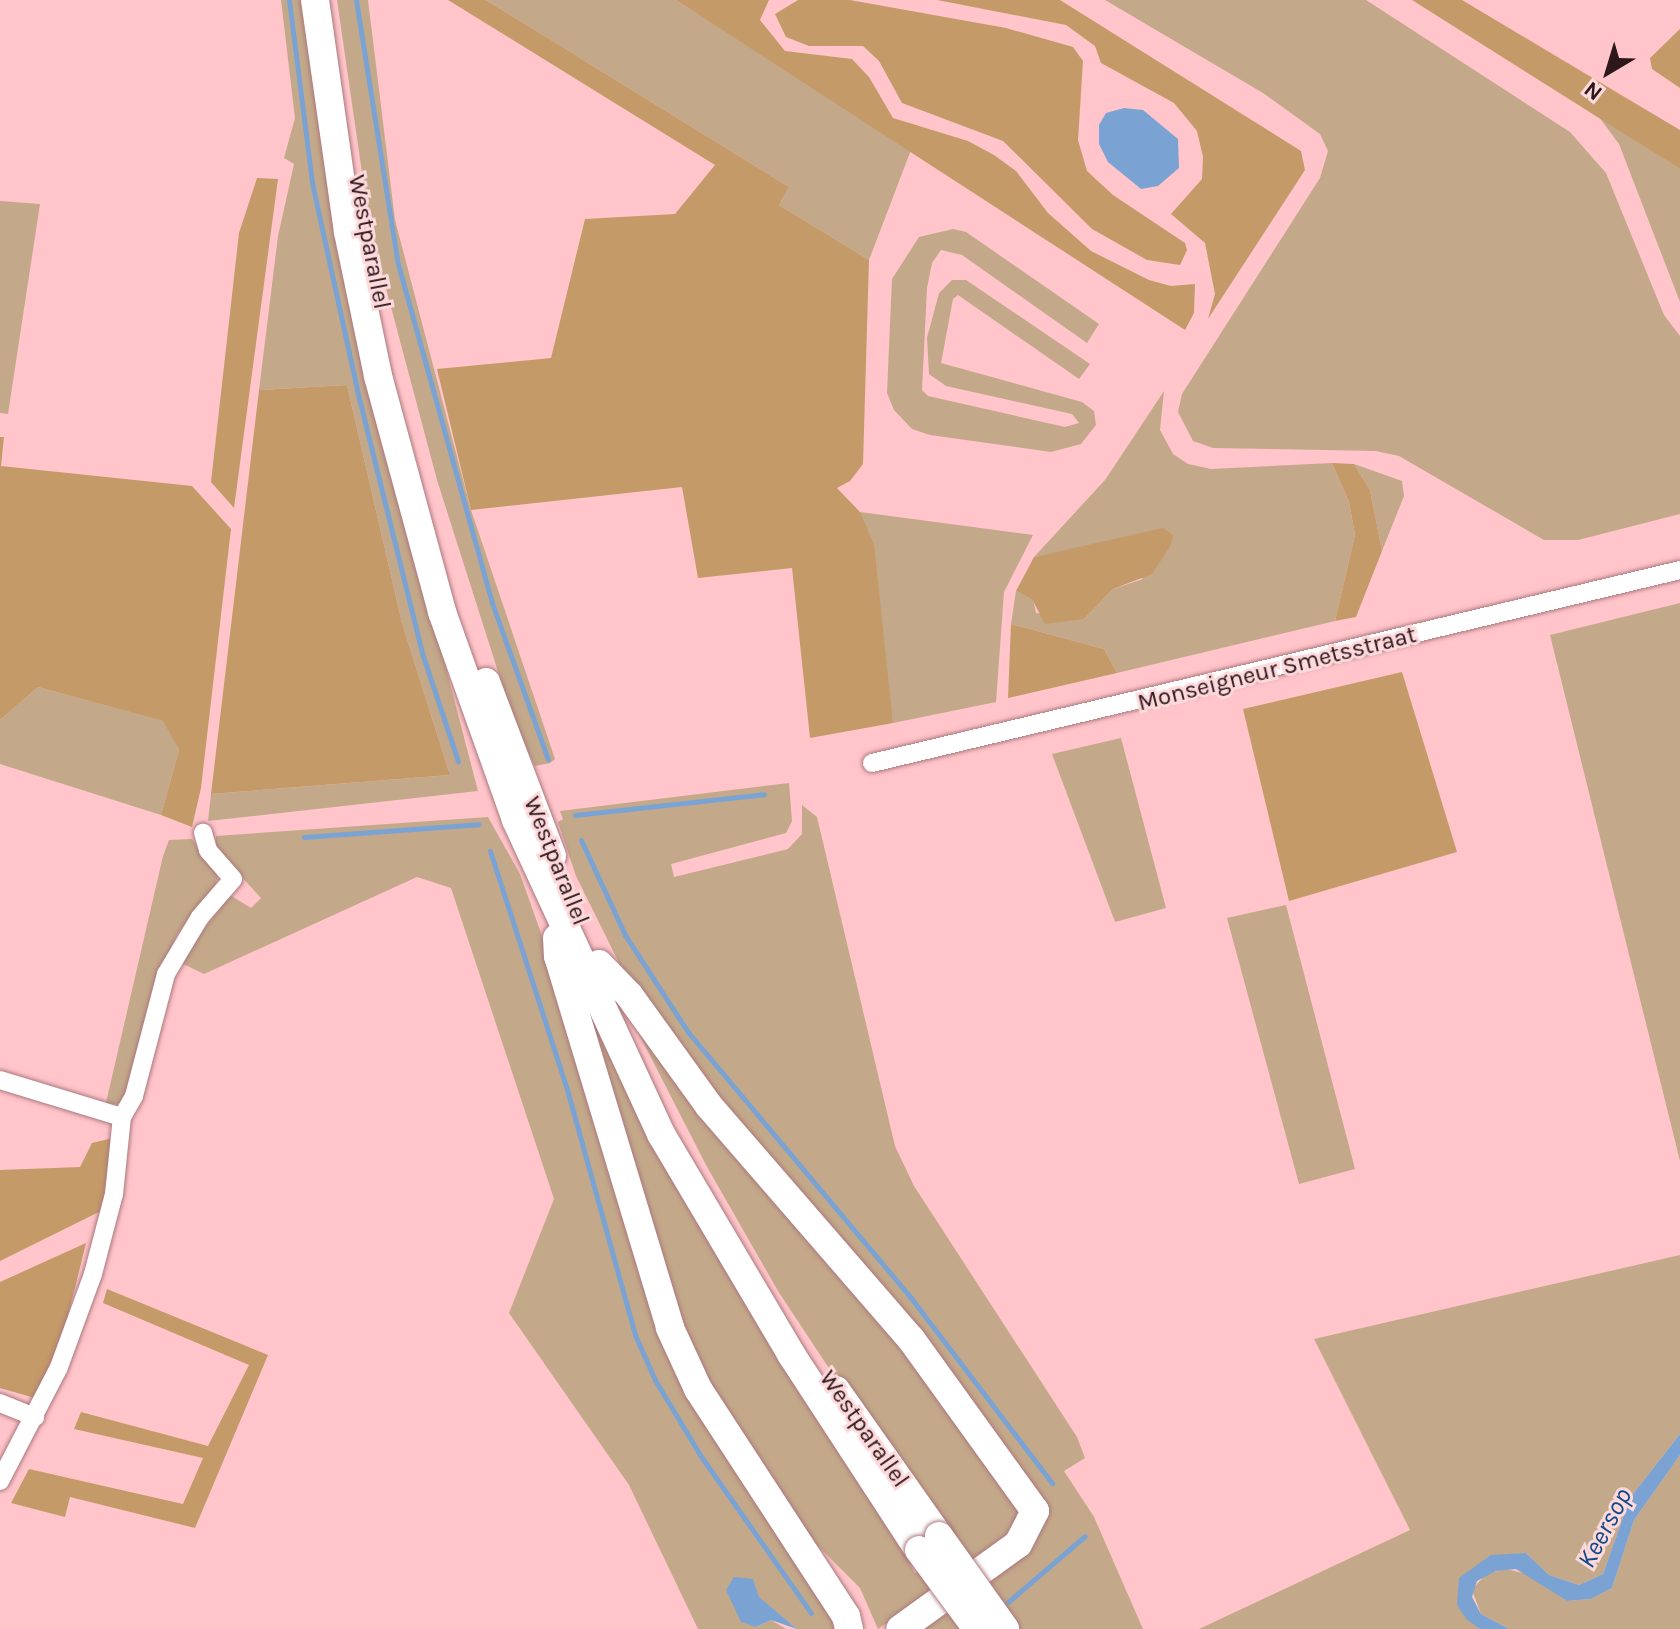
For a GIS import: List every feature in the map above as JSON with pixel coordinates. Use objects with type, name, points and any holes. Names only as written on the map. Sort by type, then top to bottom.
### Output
[{"type":"main road","name":"Westparallel","points":[[315,0],[348,232],[378,376],[442,612],[520,801],[722,1209],[929,1543],[977,1629]]},
{"type":"main road","name":"Westparallel","points":[[332,0],[357,186],[397,376],[444,554],[555,909],[624,1060],[706,1216],[929,1543],[1005,1629]]},
{"type":"main road","points":[[555,909],[558,956],[670,1328],[698,1389],[846,1616],[849,1629]]},
{"type":"main road","points":[[599,964],[629,995],[709,1106],[911,1339],[1035,1511],[1018,1544],[900,1629]]},
{"type":"street","name":"Monseigneur Smetsstraat","points":[[872,763],[1680,570]]},
{"type":"street","points":[[0,1481],[35,1417],[93,1274],[114,1194],[122,1117],[134,1096],[143,1050],[173,959],[200,917],[233,879],[208,850],[203,833]]},
{"type":"street","points":[[0,1080],[122,1117]]},
{"type":"street","points":[[0,1403],[35,1417]]},
{"type":"shaded area","points":[[281,0],[310,0],[441,649],[478,791],[208,821],[211,794],[450,775],[402,623],[347,385],[259,390],[278,236],[294,164],[284,158],[295,118]]},
{"type":"shaded area","points":[[337,0],[368,0],[395,220],[471,510],[555,759],[550,763],[535,766],[516,728],[437,480],[370,228]]},
{"type":"shaded area","points":[[448,0],[486,0],[789,187],[779,205],[869,260],[863,464],[850,481],[837,488],[860,512],[874,544],[893,723],[810,738],[792,568],[698,578],[682,487],[471,510],[437,369],[551,358],[585,219],[675,214],[715,165]]},
{"type":"shaded area","points":[[486,0],[676,0],[911,150],[869,260],[779,205],[789,187]]},
{"type":"shaded area","points":[[676,0],[769,0],[760,20],[785,51],[852,59],[869,77],[893,118],[968,141],[994,155],[1016,171],[1048,213],[1091,251],[1149,280],[1171,286],[1195,284],[1194,313],[1185,330]]},
{"type":"shaded area","points":[[798,0],[850,0],[1006,28],[1073,47],[1083,61],[1078,140],[1087,171],[1113,195],[1185,243],[1187,250],[1180,265],[1147,260],[1092,229],[1003,141],[902,103],[879,61],[863,46],[809,46],[786,37],[775,14]]},
{"type":"shaded area","points":[[937,0],[1060,0],[1301,151],[1305,170],[1208,319],[1215,294],[1205,243],[1171,214],[1202,179],[1203,157],[1197,131],[1174,103],[1101,63],[1095,46],[1066,25]]},
{"type":"shaded area","points":[[1105,0],[1366,0],[1570,132],[1606,173],[1664,315],[1680,336],[1680,514],[1578,540],[1544,540],[1399,456],[1376,451],[1213,448],[1193,441],[1178,412],[1182,394],[1320,178],[1328,151],[1320,134],[1263,93]]},
{"type":"shaded area","points":[[1412,0],[1462,0],[1680,130],[1680,169]]},
{"type":"shaded area","points":[[1680,29],[1680,88],[1652,69],[1650,58]]},
{"type":"shaded area","points":[[1599,117],[1680,169],[1680,302],[1619,144]]},
{"type":"shaded area","points":[[257,178],[278,179],[234,508],[211,482],[239,233]]},
{"type":"shaded area","points":[[0,201],[40,204],[8,414],[0,413]]},
{"type":"shaded area","points":[[953,229],[966,232],[1099,324],[1087,343],[962,255],[941,250],[932,263],[927,288],[922,390],[928,396],[1065,427],[1079,423],[1072,414],[946,386],[929,374],[927,338],[939,293],[952,280],[966,280],[1090,364],[1079,379],[958,295],[953,299],[941,363],[1082,402],[1094,411],[1096,425],[1081,444],[1051,452],[930,435],[912,429],[894,410],[887,393],[892,279],[919,237]]},
{"type":"shaded area","points":[[347,385],[402,623],[450,775],[211,794],[259,390]]},
{"type":"shaded area","points":[[1164,391],[1160,430],[1173,454],[1188,464],[1211,469],[1332,463],[1349,502],[1355,535],[1335,621],[1117,673],[1104,649],[1011,624],[1016,591],[1033,599],[1036,613],[1084,619],[1113,589],[1143,579],[1083,547],[1034,557],[1105,480]]},
{"type":"shaded area","points":[[0,437],[4,437],[1,466],[192,486],[231,529],[201,788],[192,827],[161,815],[179,750],[163,721],[38,687],[0,720]]},
{"type":"shaded area","points":[[1332,463],[1354,464],[1370,490],[1382,551],[1356,617],[1335,621],[1355,535],[1349,502]]},
{"type":"shaded area","points":[[1354,464],[1402,481],[1404,496],[1382,551],[1370,490]]},
{"type":"shaded area","points":[[860,512],[1033,535],[1004,592],[996,702],[893,723]]},
{"type":"shaded area","points":[[1163,528],[1173,535],[1171,545],[1152,574],[1113,589],[1084,619],[1045,624],[1032,599],[1016,591],[1034,557]]},
{"type":"shaded area","points":[[1680,603],[1680,1161],[1550,635]]},
{"type":"shaded area","points":[[1011,624],[1104,649],[1117,673],[1008,698]]},
{"type":"shaded area","points":[[1402,672],[1457,852],[1289,901],[1243,709]]},
{"type":"shaded area","points":[[38,687],[164,721],[179,750],[161,815],[0,764],[0,720]]},
{"type":"shaded area","points":[[1121,738],[1166,908],[1115,922],[1052,754]]},
{"type":"shaded area","points":[[789,783],[792,821],[786,833],[671,864],[674,877],[788,849],[802,834],[802,805],[817,817],[895,1146],[914,1186],[1077,1437],[1085,1458],[1064,1471],[1094,1517],[1143,1629],[916,1629],[1029,1550],[1043,1524],[738,1131],[629,983],[576,876],[558,822],[563,819],[560,811]]},
{"type":"shaded area","points":[[488,817],[520,874],[573,1023],[650,1296],[833,1607],[836,1629],[797,1629],[758,1597],[755,1585],[729,1596],[741,1615],[756,1627],[771,1620],[786,1629],[698,1629],[629,1485],[509,1313],[554,1199],[451,888],[417,877],[204,974],[179,962],[230,895],[251,908],[261,898],[216,849],[216,836]]},
{"type":"shaded area","points":[[192,839],[218,875],[216,884],[178,933],[163,965],[125,1101],[105,1107],[163,856],[169,840]]},
{"type":"shaded area","points":[[1286,905],[1355,1169],[1299,1184],[1227,918]]},
{"type":"shaded area","points":[[562,948],[915,1573],[960,1541],[900,1476],[778,1291],[706,1165],[621,999],[846,1268],[1012,1489],[1020,1517],[995,1549],[878,1629],[860,1588],[797,1525],[750,1459],[681,1330]]},
{"type":"shaded area","points":[[117,1137],[101,1211],[0,1261],[0,1170],[80,1167],[92,1143]]},
{"type":"shaded area","points":[[86,1243],[62,1340],[35,1398],[0,1388],[0,1282]]},
{"type":"shaded area","points":[[1680,1255],[1680,1434],[1630,1498],[1603,1574],[1579,1585],[1549,1575],[1526,1553],[1491,1556],[1457,1605],[1480,1629],[1199,1629],[1410,1530],[1314,1339]]},
{"type":"shaded area","points":[[107,1289],[268,1355],[195,1528],[70,1497],[65,1517],[11,1503],[29,1469],[183,1504],[203,1458],[74,1429],[81,1412],[208,1446],[249,1365],[103,1303]]},
{"type":"shaded area","points":[[1680,1455],[1680,1629],[1509,1629],[1481,1614],[1472,1590],[1486,1574],[1506,1569],[1527,1574],[1567,1601],[1591,1599],[1612,1588],[1634,1520]]},
{"type":"water","points":[[1124,108],[1143,110],[1178,139],[1179,168],[1158,186],[1141,189],[1108,162],[1099,144],[1099,125],[1106,113]]},
{"type":"water","points":[[1680,1434],[1680,1455],[1634,1520],[1612,1588],[1591,1599],[1567,1601],[1516,1569],[1496,1571],[1477,1581],[1472,1597],[1481,1614],[1509,1629],[1480,1629],[1466,1619],[1457,1605],[1459,1578],[1491,1555],[1526,1553],[1549,1575],[1579,1585],[1603,1574],[1630,1498]]},
{"type":"water","points":[[734,1577],[753,1579],[759,1597],[797,1629],[771,1620],[756,1627],[741,1622],[726,1590]]},
{"type":"waterway","points":[[289,0],[312,183],[357,390],[423,656],[458,761]]},
{"type":"waterway","points":[[356,0],[398,264],[492,603],[548,759]]},
{"type":"waterway","points":[[575,815],[764,794]]},
{"type":"waterway","points":[[304,837],[479,824]]},
{"type":"waterway","points":[[581,840],[625,935],[688,1032],[911,1298],[1052,1483]]},
{"type":"waterway","points":[[490,851],[568,1093],[635,1335],[655,1380],[700,1455],[811,1613]]},
{"type":"waterway","points":[[1008,1602],[1085,1536]]},
{"type":"water label","name":"Keersop","points":[[1605,1528]]}]
